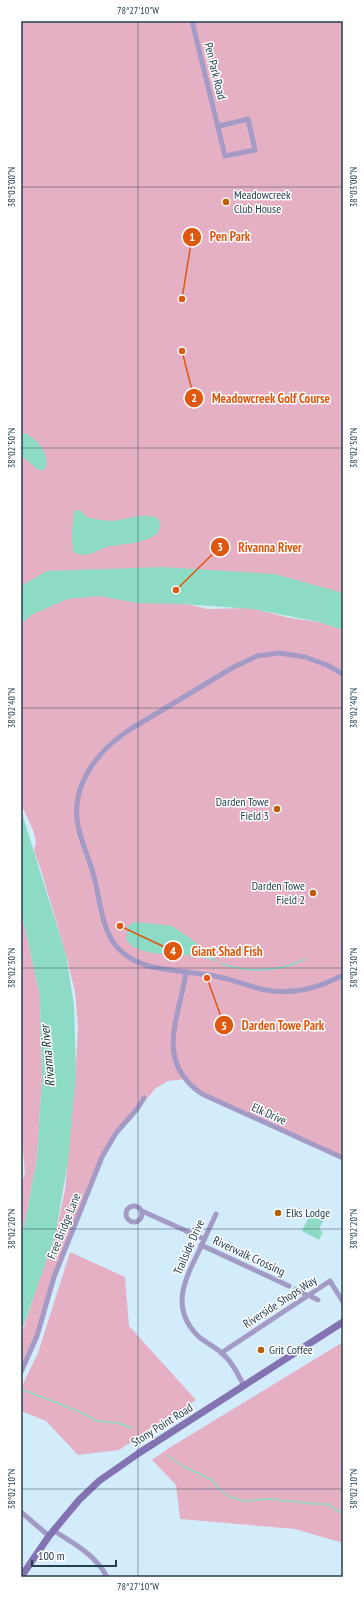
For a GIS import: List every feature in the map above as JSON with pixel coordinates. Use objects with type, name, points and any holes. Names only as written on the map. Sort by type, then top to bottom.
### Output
[{"type":"main road","name":"Stony Point Road","points":[[21,1577],[51,1533],[79,1500],[111,1473],[139,1453],[343,1322]]},
{"type":"street","name":"Pen Park Road","points":[[192,21],[219,126],[225,156],[255,150],[248,119],[219,126]]},
{"type":"street","points":[[343,674],[316,660],[291,654],[268,653],[245,661],[119,737],[101,753],[86,777],[78,793],[76,802],[77,818],[94,876],[108,934],[122,952],[140,963],[152,967],[217,976],[254,987],[277,991],[300,991],[310,989],[332,981],[343,975]]},
{"type":"street","name":"Elk Drive","points":[[186,972],[172,1041],[174,1056],[190,1083],[202,1094],[343,1158]]},
{"type":"street","name":"Free Bridge Lane","points":[[21,1372],[36,1336],[54,1277],[102,1157],[116,1133],[137,1109],[144,1098]]},
{"type":"street","points":[[142,1211],[204,1239]]},
{"type":"street","name":"Trailside Drive","points":[[216,1214],[184,1284],[182,1297],[183,1311],[193,1331],[221,1353],[233,1366],[244,1386]]},
{"type":"street","name":"Riverwalk Crossing","points":[[201,1245],[289,1286]]},
{"type":"street","name":"Riverside Shops Way","points":[[221,1353],[330,1281],[343,1302]]},
{"type":"street","name":"Riverwalk Crossing","points":[[296,1289],[305,1294]]},
{"type":"street","points":[[312,1297],[318,1300]]},
{"type":"street","points":[[21,1512],[51,1533],[86,1551],[107,1577]]},
{"type":"shaded area","points":[[21,21],[343,21],[343,610],[246,580],[21,599]]},
{"type":"shaded area","points":[[76,592],[177,602],[208,609],[250,608],[290,618],[319,622],[343,630],[343,1157],[206,1096],[186,1079],[168,1081],[156,1088],[120,1130],[107,1150],[67,1244],[39,1327],[21,1373],[21,1336],[55,1236],[65,1190],[78,1028],[75,992],[66,955],[34,851],[36,841],[33,830],[21,804],[21,623],[31,615]]},
{"type":"shaded area","points":[[21,910],[40,996],[42,1079],[37,1158],[21,1236],[21,1188],[25,1172],[21,1129]]},
{"type":"shaded area","points":[[70,1252],[125,1277],[129,1326],[196,1400],[119,1450],[78,1455],[46,1421],[21,1411],[21,1388],[38,1353]]},
{"type":"shaded area","points":[[343,1342],[343,1543],[295,1529],[180,1519],[176,1485],[152,1460],[169,1448]]},
{"type":"water","points":[[24,433],[37,442],[44,451],[46,456],[46,467],[43,470],[38,470],[21,455],[21,434]]},
{"type":"water","points":[[74,511],[81,511],[89,518],[110,521],[142,516],[154,517],[159,520],[160,527],[157,533],[146,540],[106,547],[84,555],[79,554],[73,552],[72,533]]},
{"type":"water","points":[[163,567],[275,574],[343,593],[343,630],[319,622],[253,609],[182,604],[136,603],[100,596],[68,599],[31,615],[21,624],[21,586],[47,571]]},
{"type":"water","points":[[21,810],[66,955],[74,1005],[76,1073],[68,1161],[55,1236],[21,1333],[21,1236],[37,1158],[42,1079],[40,996],[21,910]]},
{"type":"water","points":[[134,922],[172,926],[191,939],[218,962],[197,956],[157,954],[138,949],[131,945],[126,939],[128,926]]},
{"type":"water","points":[[312,1210],[325,1217],[319,1229],[323,1232],[319,1240],[302,1231]]},
{"type":"waterway","points":[[222,964],[243,969],[264,970],[285,967],[305,959]]},
{"type":"waterway","points":[[21,1389],[78,1411],[97,1421],[118,1423],[131,1428]]},
{"type":"waterway","points":[[167,1455],[184,1467],[212,1480],[220,1490],[230,1497],[244,1501],[270,1499],[327,1504],[343,1514]]},
{"type":"place","name":"Meadowcreek Club House","points":[[226,202]]},
{"type":"place","name":"Pen Park","points":[[182,299]]},
{"type":"place","name":"Meadowcreek Golf Course","points":[[182,351]]},
{"type":"place","name":"Rivanna River","points":[[176,590]]},
{"type":"place","name":"Darden Towe Field 3","points":[[277,809]]},
{"type":"place","name":"Darden Towe Field 2","points":[[313,893]]},
{"type":"place","name":"Giant Shad Fish","points":[[120,926]]},
{"type":"place","name":"Darden Towe Park","points":[[207,978]]},
{"type":"place","name":"Elks Lodge","points":[[278,1213]]},
{"type":"place","name":"Grit Coffee","points":[[261,1350]]}]
